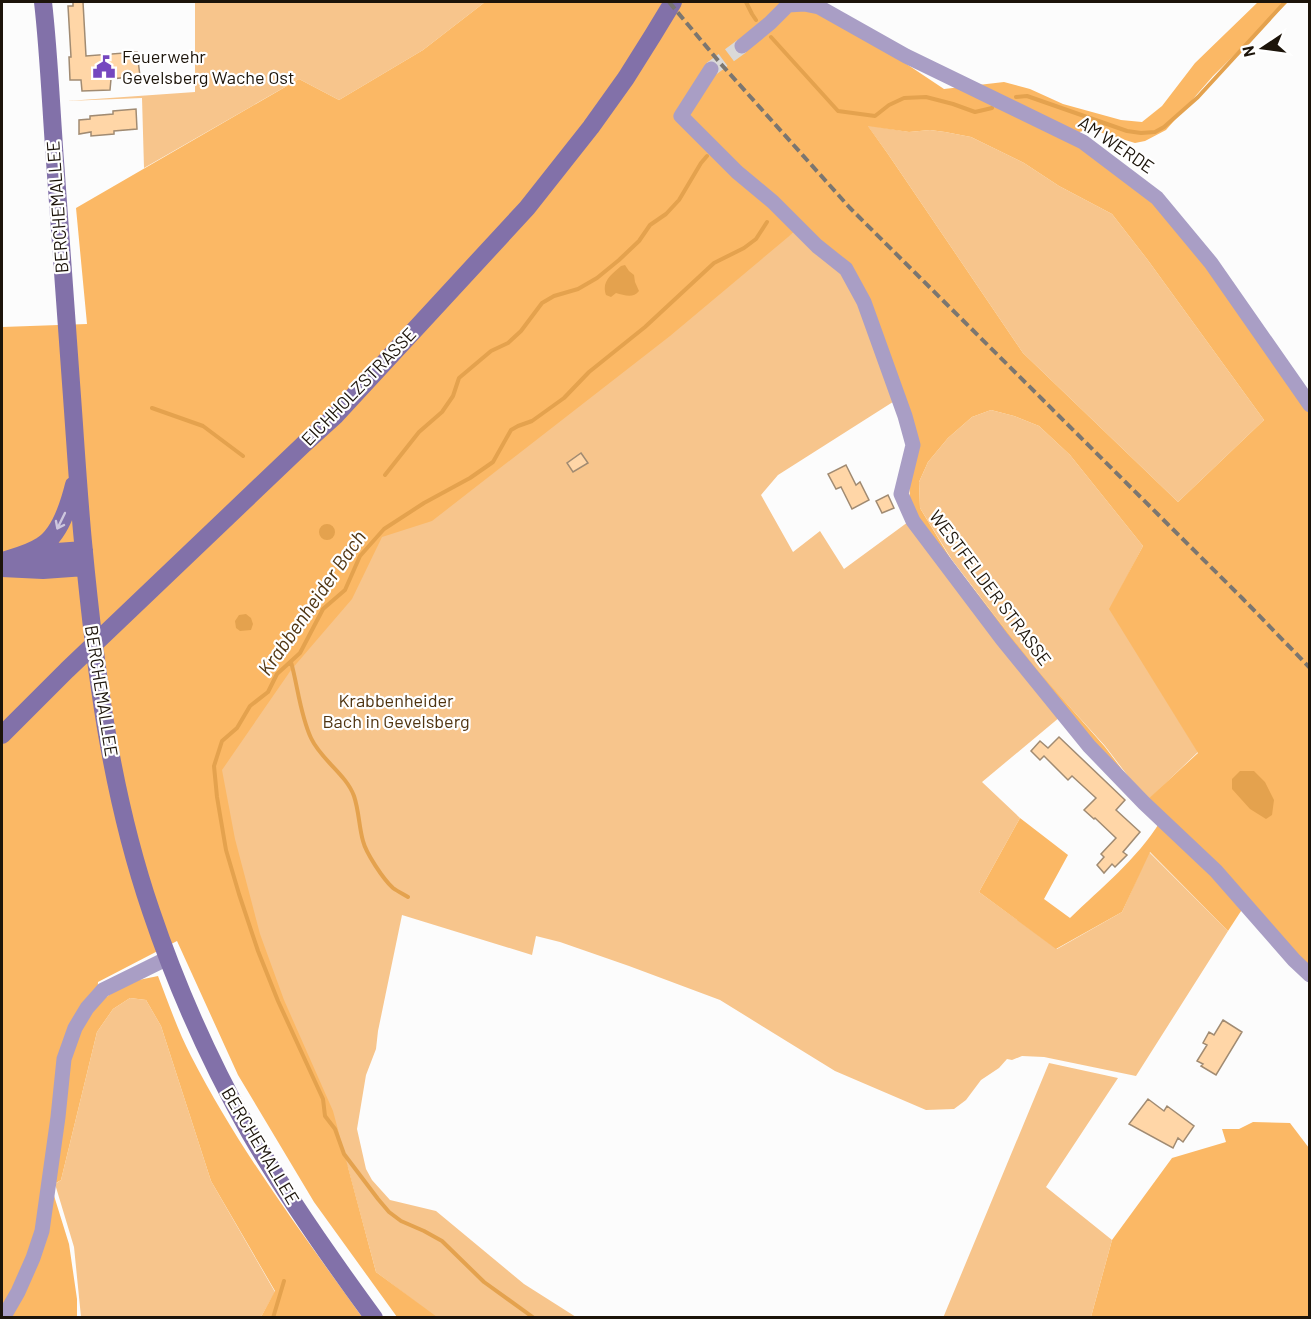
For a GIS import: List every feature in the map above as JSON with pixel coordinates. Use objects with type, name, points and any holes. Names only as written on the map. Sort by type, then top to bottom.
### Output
[{"type":"street","name":"BERCHEMALLEE","points":[[43,2],[77,475],[90,621],[104,720],[125,822],[150,909],[208,1055],[251,1135],[301,1215],[374,1317]]},
{"type":"street","name":"EICHHOLZSTRASSE","points":[[2,735],[75,662],[336,415],[519,216],[591,128],[637,61],[673,2]]},
{"type":"street","name":"AM WERDE","points":[[742,46],[788,5],[804,4],[819,7],[906,56],[1083,142],[1157,198],[1211,263],[1310,405]]},
{"type":"street","name":"WESTFELDER STRASSE","points":[[711,69],[681,116],[737,172],[817,246],[846,269],[864,302],[905,416],[913,445],[901,494],[914,521],[1002,639],[1089,746],[1144,803],[1216,871],[1301,968],[1310,975]]},
{"type":"street","points":[[2,561],[26,554],[44,545],[56,530],[72,496],[77,475]]},
{"type":"street","points":[[26,554],[85,559]]},
{"type":"street","points":[[2,568],[43,570],[85,559]]},
{"type":"street","points":[[3,1317],[22,1284],[42,1231],[64,1059],[75,1028],[87,1008],[103,990],[168,958]]},
{"type":"green space","points":[[195,2],[485,2],[423,50],[339,100],[299,79],[144,168],[142,98],[67,101],[195,92]]},
{"type":"green space","points":[[867,125],[909,132],[930,130],[971,137],[1024,163],[1059,186],[1112,214],[1264,420],[1178,502],[1023,353]]},
{"type":"green space","name":"Krabbenheider Bach in Gevelsberg","points":[[797,230],[845,272],[896,400],[778,475],[761,495],[793,552],[820,531],[844,569],[908,522],[1060,717],[982,782],[1020,818],[979,892],[1057,949],[1122,912],[1149,852],[1228,931],[1136,1076],[1044,1057],[1022,1056],[1012,1060],[1007,1059],[999,1068],[981,1080],[966,1100],[954,1109],[926,1110],[835,1071],[720,1000],[629,966],[536,936],[532,955],[402,915],[376,1049],[366,1075],[357,1129],[366,1169],[372,1180],[390,1200],[436,1211],[524,1284],[576,1317],[429,1317],[421,1306],[376,1272],[348,1168],[235,905],[190,639]]},
{"type":"green space","points":[[991,410],[1039,426],[1070,455],[1143,546],[1110,609],[1198,752],[1147,801],[1105,746],[1038,672],[952,560],[920,508],[919,482],[928,462],[948,438],[972,417]]},
{"type":"green space","points":[[130,998],[146,1000],[161,1026],[211,1181],[275,1292],[261,1317],[81,1317],[74,1247],[55,1184],[61,1180],[97,1032],[113,1009]]},
{"type":"green space","points":[[1049,1063],[1118,1078],[1046,1187],[1112,1240],[1091,1317],[943,1318]]},
{"type":"shaded area","points":[[485,2],[782,2],[785,13],[796,6],[819,9],[851,27],[944,89],[1004,82],[1030,89],[1063,104],[1121,120],[1142,122],[1162,106],[1195,63],[1258,2],[1288,2],[1213,76],[1166,130],[1145,141],[1135,143],[1089,129],[1073,134],[1069,139],[1084,146],[1156,200],[1210,266],[1309,412],[1309,972],[1219,870],[1146,802],[1054,700],[961,582],[924,530],[913,512],[910,500],[909,481],[916,449],[916,437],[867,302],[847,267],[800,227],[670,336],[432,521],[382,537],[352,599],[291,670],[222,770],[235,839],[260,934],[284,1000],[333,1111],[376,1272],[437,1317],[397,1317],[314,1202],[238,1075],[177,941],[98,982],[97,1003],[129,982],[158,976],[186,1046],[229,1124],[294,1222],[362,1317],[261,1317],[275,1291],[211,1181],[161,1026],[146,1000],[130,998],[113,1009],[97,1032],[61,1180],[51,1186],[69,1244],[77,1299],[77,1317],[2,1317],[2,327],[87,324],[76,208],[299,79],[339,100],[423,50]],"holes":[[[868,126],[909,132],[930,130],[971,137],[1024,163],[1059,186],[1112,214],[1264,420],[1178,502],[1023,353]],[[991,410],[1039,426],[1070,455],[1143,546],[1109,609],[1198,753],[1146,801],[1105,747],[1038,671],[952,561],[920,508],[919,482],[928,462],[948,438],[972,417]]]},
{"type":"shaded area","points":[[625,265],[634,275],[639,291],[631,296],[616,293],[611,297],[606,295],[605,286],[608,278]]},
{"type":"shaded area","points":[[324,524],[330,524],[335,532],[333,538],[324,540],[319,535],[319,529]]},
{"type":"shaded area","points":[[246,614],[251,618],[253,624],[251,630],[240,631],[236,628],[235,621],[239,615]]},
{"type":"shaded area","points":[[1240,771],[1254,771],[1265,782],[1274,800],[1272,815],[1266,819],[1250,809],[1232,789],[1232,779]]},
{"type":"shaded area","points":[[1020,818],[1068,855],[1044,899],[1070,918],[1130,861],[1160,822],[1243,908],[1228,931],[1150,852],[1122,912],[1056,949],[979,892]]},
{"type":"shaded area","points":[[1253,1122],[1290,1123],[1309,1148],[1309,1317],[1091,1317],[1112,1240],[1172,1158],[1226,1142],[1222,1129],[1239,1129]]},
{"type":"building","name":"Feuerwehr Gevelsberg Wache Ost","points":[[73,2],[83,2],[86,56],[137,52],[140,76],[111,79],[110,90],[82,91],[81,80],[70,80],[68,6],[73,6]]},
{"type":"building","points":[[136,109],[137,129],[91,136],[91,132],[79,134],[79,120],[90,119],[90,116],[113,114],[113,111]]},
{"type":"building","points":[[581,453],[588,463],[573,472],[567,463]]},
{"type":"building","points":[[846,465],[856,485],[860,482],[869,500],[852,509],[841,487],[836,489],[828,474]]},
{"type":"building","points":[[888,495],[894,508],[882,513],[876,501]]},
{"type":"building","points":[[1059,737],[1125,800],[1116,810],[1140,832],[1123,852],[1127,855],[1115,867],[1112,864],[1104,873],[1097,865],[1104,857],[1101,854],[1116,838],[1084,810],[1096,798],[1072,776],[1068,780],[1044,756],[1040,760],[1031,751],[1040,741],[1048,748]]},
{"type":"building","points":[[1223,1020],[1242,1032],[1216,1075],[1197,1061],[1207,1045],[1203,1043],[1209,1032],[1214,1035]]},
{"type":"building","points":[[1148,1099],[1164,1111],[1167,1106],[1194,1126],[1183,1142],[1178,1138],[1173,1148],[1129,1124]]},
{"type":"waterway","points":[[746,2],[756,20]]},
{"type":"waterway","name":"Krabbenheider Bach","points":[[1016,97],[1027,96],[1127,131],[1155,132],[1164,127],[1198,97],[1285,2]]},
{"type":"waterway","points":[[771,37],[838,111],[875,116],[889,105],[904,98],[926,97],[975,112],[992,108]]},
{"type":"waterway","points":[[385,475],[419,432],[442,412],[453,396],[459,378],[491,351],[508,343],[521,331],[542,303],[554,296],[578,289],[597,278],[619,260],[639,241],[650,225],[666,214],[679,200],[707,156]]},
{"type":"waterway","name":"Krabbenheider Bach","points":[[534,1318],[484,1282],[442,1241],[401,1221],[389,1212],[344,1154],[335,1129],[325,1116],[323,1099],[258,951],[226,850],[214,766],[222,741],[237,728],[250,706],[268,692],[277,674],[300,653],[323,609],[345,590],[360,556],[384,529],[493,462],[511,430],[532,421],[564,398],[589,372],[645,327],[714,263],[744,248],[756,239],[767,222]]},
{"type":"waterway","points":[[152,408],[203,426],[243,456]]},
{"type":"waterway","points":[[291,662],[311,738],[350,788],[356,802],[365,846],[375,866],[389,884],[408,897]]},
{"type":"waterway","name":"Krabbenheider Bach","points":[[273,1318],[284,1281]]},
{"type":"tunnel","points":[[711,69],[742,46]]},
{"type":"railway","points":[[669,2],[721,64],[850,208],[1310,668]]},
{"type":"place","name":"Feuerwehr Gevelsberg Wache Ost","points":[[104,67]]}]
